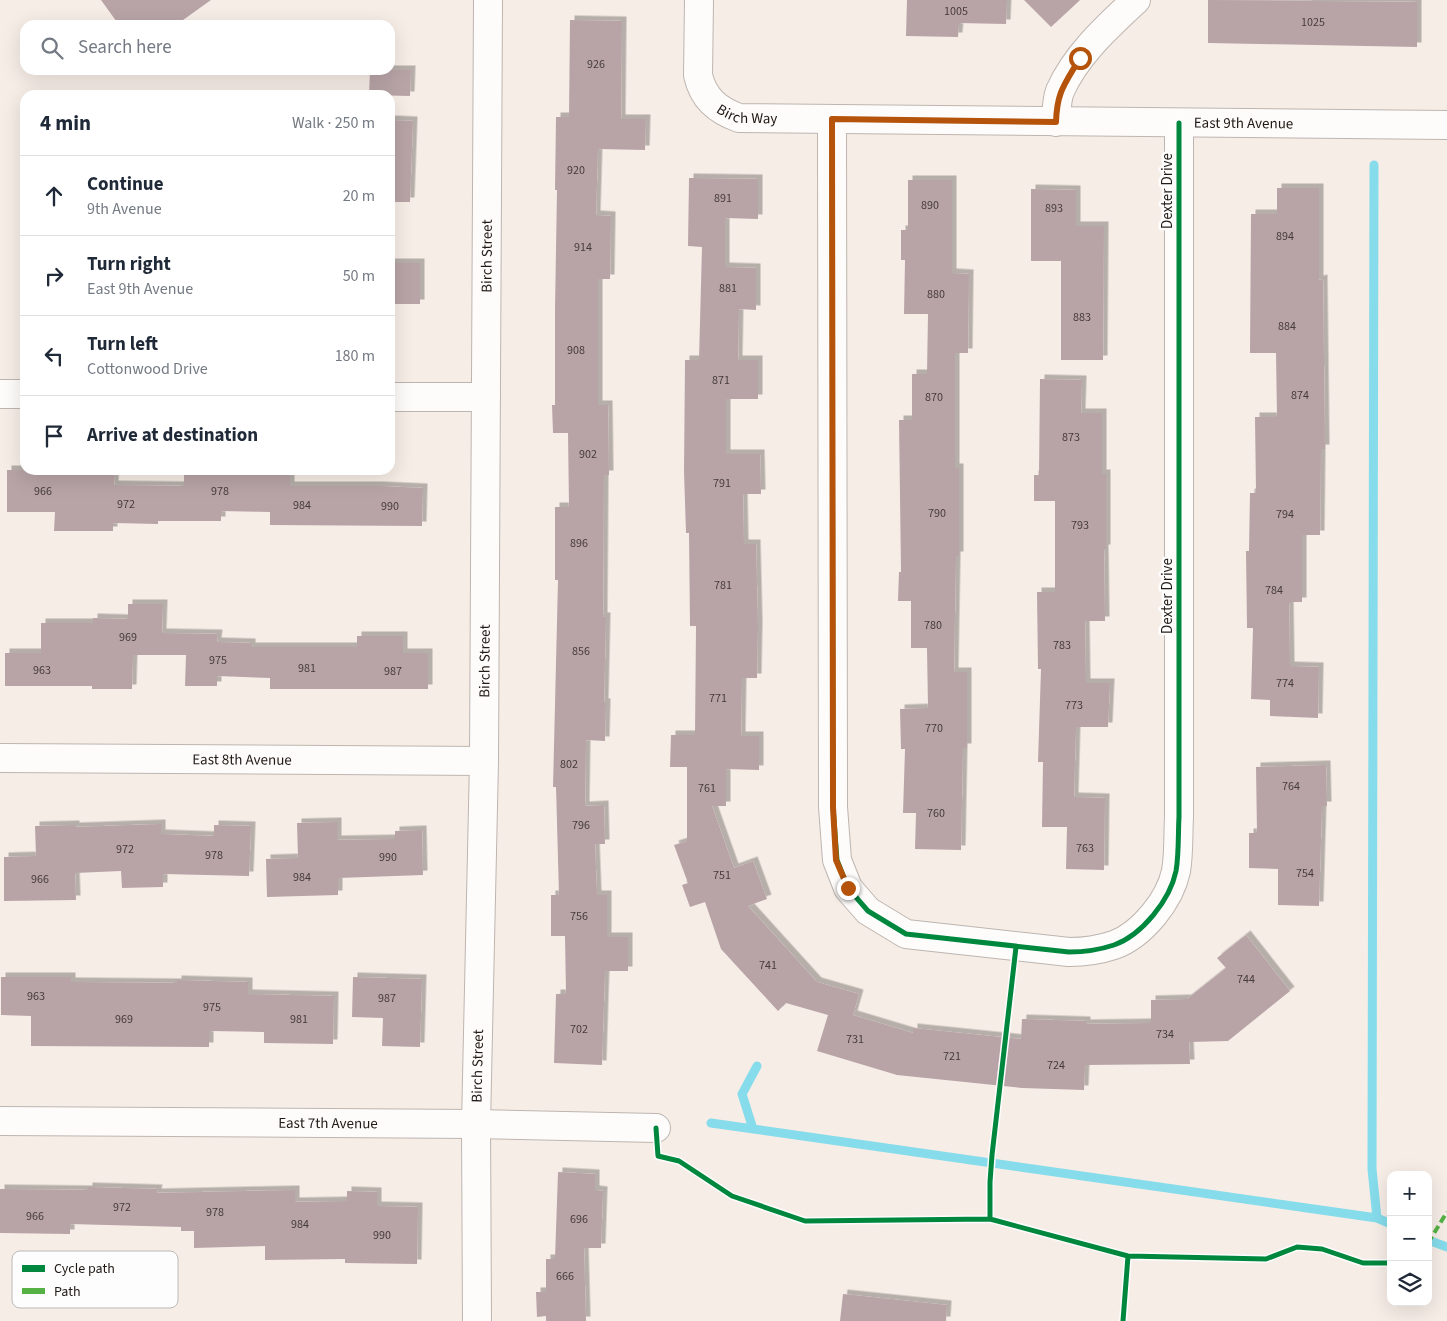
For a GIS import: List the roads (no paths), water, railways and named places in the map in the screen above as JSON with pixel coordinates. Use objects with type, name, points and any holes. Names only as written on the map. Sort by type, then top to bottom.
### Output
[{"type":"street","name":"Birch Street","points":[[477,1321],[476,1124],[484,761],[488,0]]},
{"type":"street","name":"Birch Way","points":[[698,0],[698,75],[700,83],[710,100],[724,113],[739,118],[832,119]]},
{"type":"street","points":[[1056,122],[1060,92],[1080,58],[1104,30],[1136,0]]},
{"type":"street","name":"East 9th Avenue","points":[[832,119],[1447,126]]},
{"type":"street","name":"Dexter Drive","points":[[832,119],[833,807],[836,860],[848,888],[868,911],[906,934],[1069,952],[1090,951],[1116,944],[1142,927],[1164,902],[1176,872],[1179,817],[1179,123]]},
{"type":"street","points":[[0,394],[20,394]]},
{"type":"street","points":[[395,397],[486,397]]},
{"type":"street","name":"East 8th Avenue","points":[[0,758],[484,761]]},
{"type":"street","name":"East 7th Avenue","points":[[0,1121],[476,1124],[656,1128]]},
{"type":"waterway","points":[[1374,165],[1372,1169],[1377,1218]]},
{"type":"waterway","points":[[753,1129],[742,1094],[757,1066]]},
{"type":"waterway","points":[[711,1123],[1377,1218],[1387,1222]]},
{"type":"waterway","points":[[1432,1241],[1447,1247]]}]
